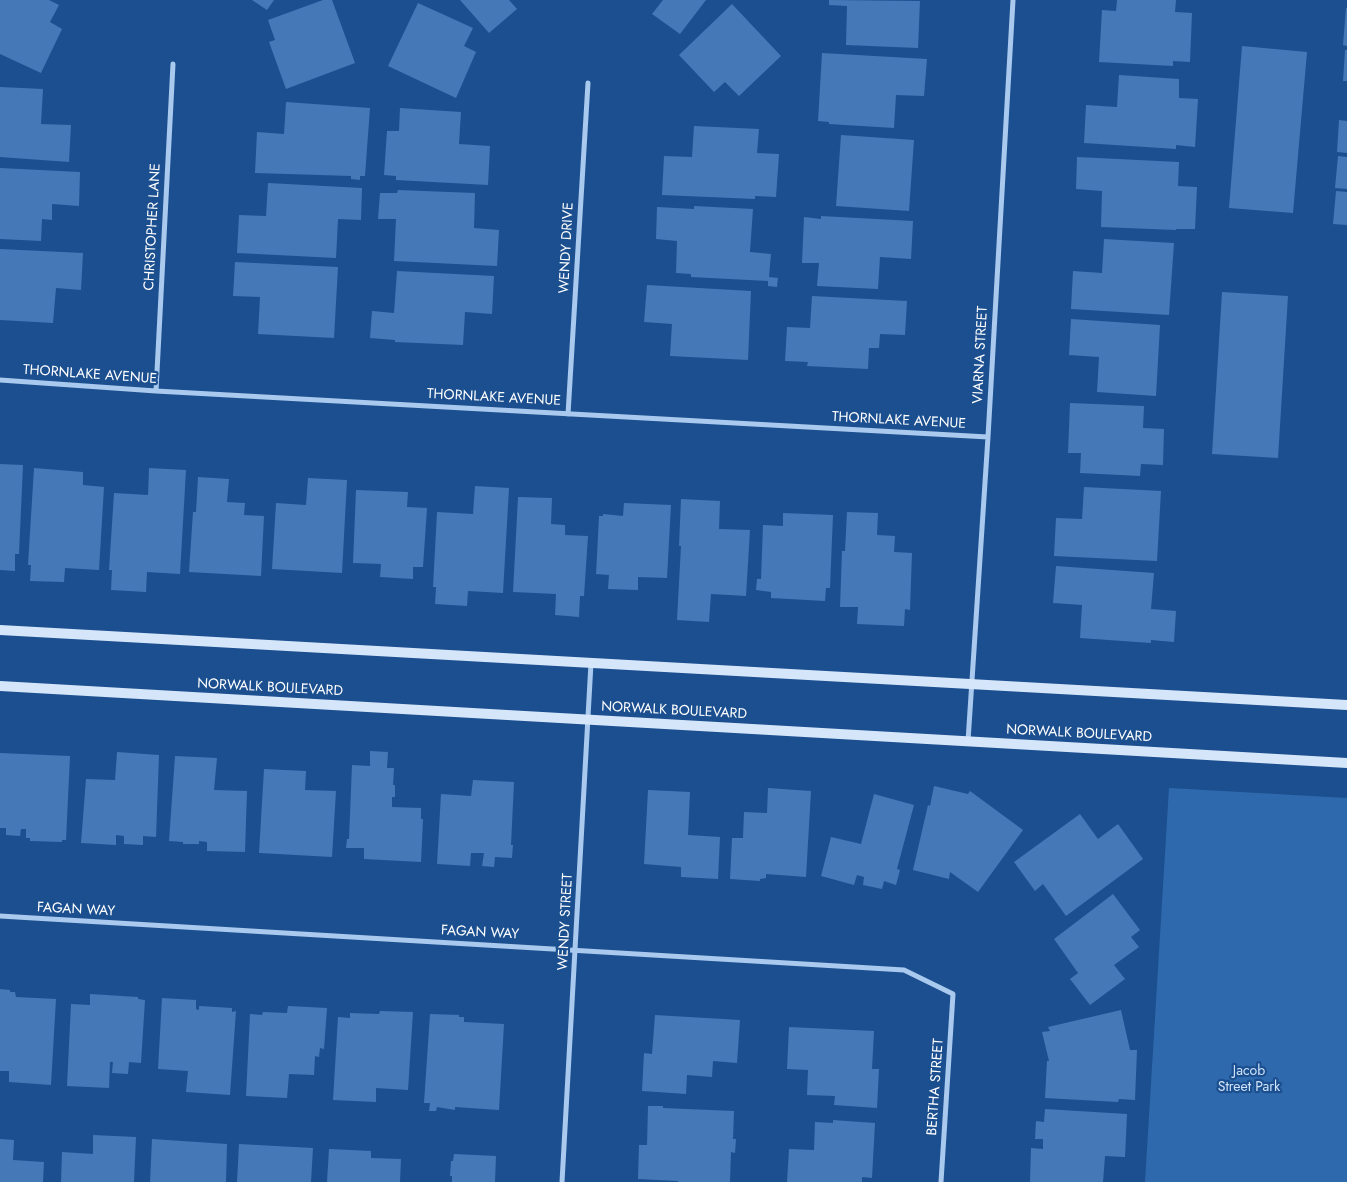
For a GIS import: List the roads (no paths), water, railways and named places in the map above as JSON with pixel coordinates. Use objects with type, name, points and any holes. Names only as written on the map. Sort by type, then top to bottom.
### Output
[{"type":"main road","points":[[0,630],[1347,705]]},
{"type":"main road","name":"NORWALK BOULEVARD","points":[[0,686],[1347,763]]},
{"type":"street","name":"VIARNA STREET","points":[[968,741],[988,437],[1013,0]]},
{"type":"street","name":"CHRISTOPHER LANE","points":[[156,391],[173,64]]},
{"type":"street","name":"WENDY DRIVE","points":[[568,414],[588,83]]},
{"type":"street","name":"THORNLAKE AVENUE","points":[[0,380],[156,391],[988,437]]},
{"type":"street","name":"WENDY STREET","points":[[562,1182],[590,663]]},
{"type":"street","name":"FAGAN WAY","points":[[0,916],[904,970],[953,994]]},
{"type":"street","name":"BERTHA STREET","points":[[941,1182],[953,994]]},
{"type":"park label","name":"Jacob Street Park","points":[[1249,1080]]}]
